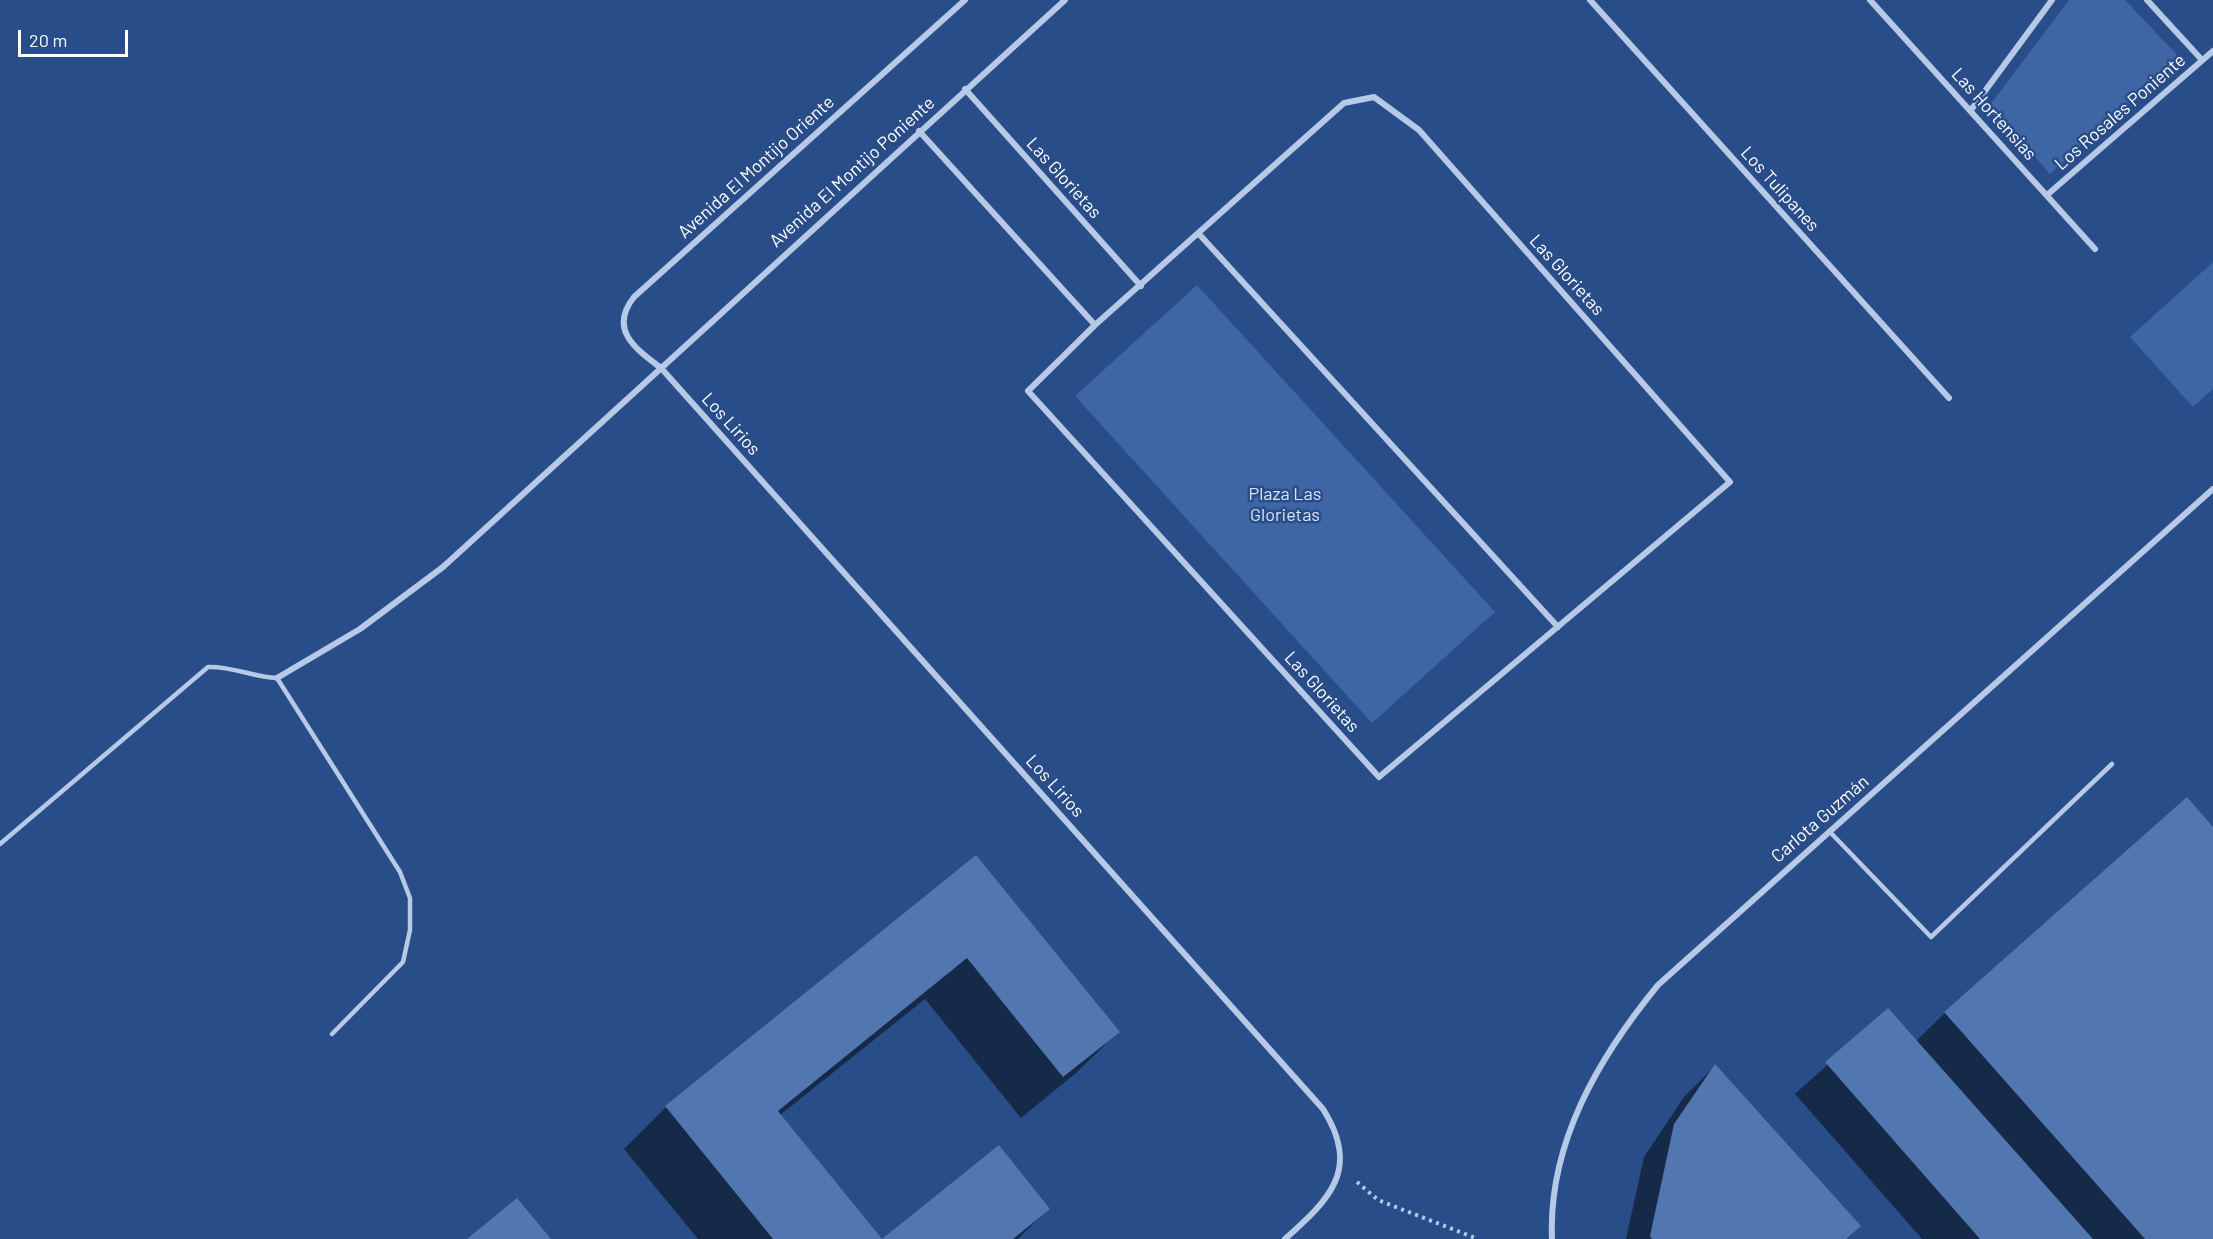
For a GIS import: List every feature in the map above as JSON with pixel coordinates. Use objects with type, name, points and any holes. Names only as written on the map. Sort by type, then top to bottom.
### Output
[{"type":"street","name":"Avenida El Montijo Oriente","points":[[661,368],[635,349],[629,339],[624,321],[628,304],[965,0]]},
{"type":"street","name":"Avenida El Montijo Poniente","points":[[277,678],[360,629],[443,567],[1065,0]]},
{"type":"street","name":"Los Tulipanes","points":[[1590,0],[1948,398]]},
{"type":"street","name":"Las Hortensias","points":[[1870,0],[2095,249]]},
{"type":"street","points":[[1971,110],[2052,0]]},
{"type":"street","points":[[2147,0],[2202,60]]},
{"type":"street","name":"Los Rosales Poniente","points":[[2047,195],[2213,51]]},
{"type":"street","name":"Las Glorietas","points":[[965,89],[1140,286]]},
{"type":"street","name":"Las Glorietas","points":[[1374,97],[1419,130],[1730,482],[1379,777],[1028,391],[1095,325],[1199,234],[1344,103],[1374,97]]},
{"type":"street","points":[[919,131],[1095,325]]},
{"type":"street","points":[[1199,234],[1558,627]]},
{"type":"street","name":"Los Lirios","points":[[661,368],[1323,1109],[1337,1136],[1339,1167],[1334,1186],[1325,1203],[1286,1239]]},
{"type":"street","name":"Carlota Guzmán","points":[[1552,1239],[1554,1193],[1561,1157],[1573,1122],[1611,1047],[1658,985],[1686,957],[1830,832],[2213,489]]},
{"type":"lane","points":[[0,844],[208,667],[225,667],[262,677],[277,678],[400,872],[410,898],[410,930],[403,962],[332,1034]]},
{"type":"lane","points":[[1830,832],[1932,937],[2112,764]]},
{"type":"path","points":[[1339,1167],[1378,1200],[1478,1239]]},
{"type":"green space","points":[[2069,0],[2125,0],[2180,58],[2050,174],[1990,105]]},
{"type":"green space","points":[[2213,262],[2213,389],[2193,407],[2130,337]]},
{"type":"green space","name":"Plaza Las Glorietas","points":[[1197,285],[1495,612],[1372,723],[1075,396]]},
{"type":"building","points":[[2187,797],[2213,827],[2213,1239],[2145,1239],[1944,1012]]},
{"type":"building","points":[[976,855],[1120,1032],[1063,1077],[967,958],[778,1111],[882,1239],[773,1239],[665,1106]]},
{"type":"building","points":[[1888,1008],[2093,1239],[1980,1239],[1825,1062]]},
{"type":"building","points":[[1715,1064],[1861,1226],[1846,1239],[1652,1239],[1650,1236],[1674,1124]]},
{"type":"building","points":[[999,1145],[1050,1209],[1013,1239],[882,1239]]},
{"type":"building","points":[[517,1198],[551,1239],[467,1239]]}]
